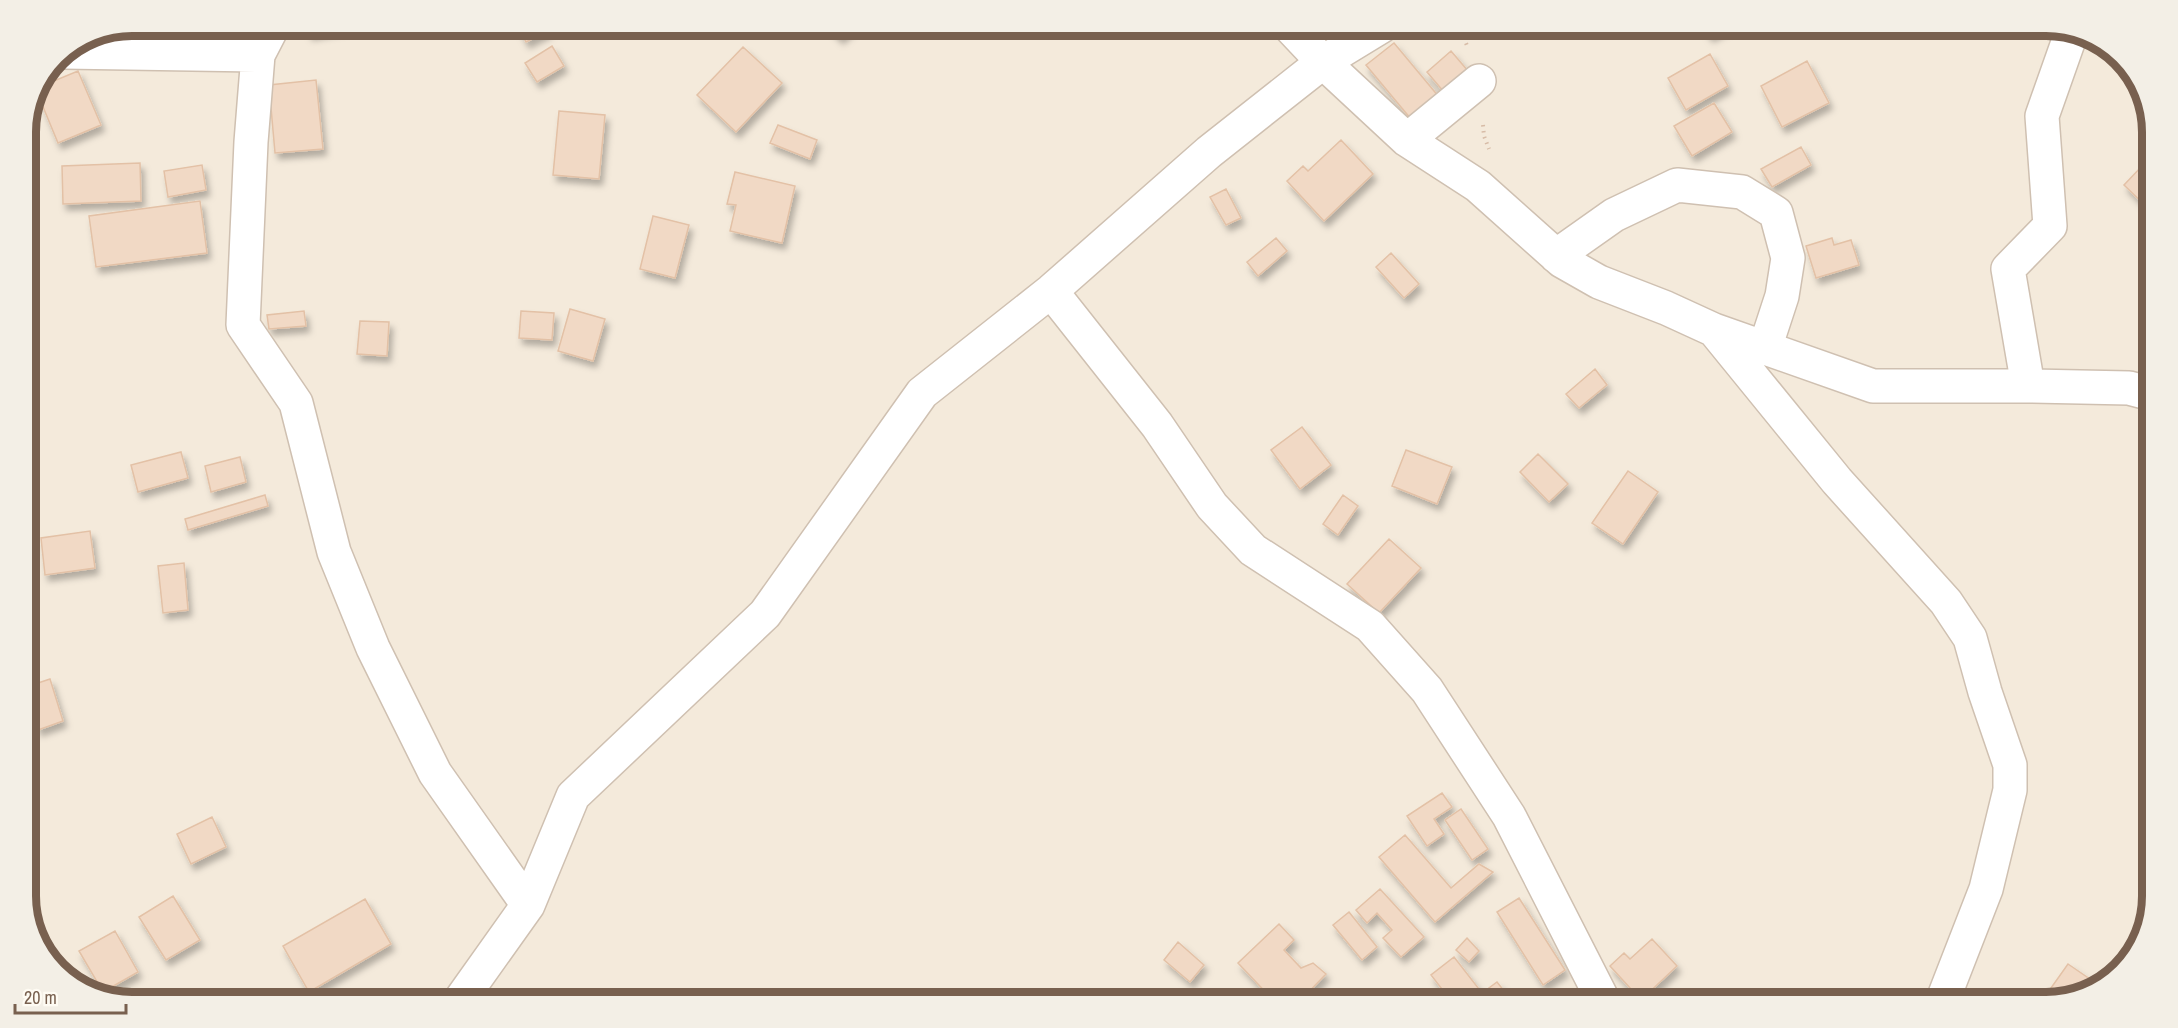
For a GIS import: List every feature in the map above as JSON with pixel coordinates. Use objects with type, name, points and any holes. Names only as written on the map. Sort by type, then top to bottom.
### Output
[{"type":"street","points":[[268,36],[258,55],[251,142],[243,325],[296,403],[334,552],[373,648],[435,773],[528,905]]},
{"type":"street","points":[[1298,36],[1407,140],[1478,186],[1556,256],[1599,282],[1666,308],[1714,330],[1873,386],[2129,388],[2142,391]]},
{"type":"street","points":[[466,992],[528,905],[573,796],[765,614],[922,393],[1051,291],[1209,152],[1323,62],[1366,36]]},
{"type":"street","points":[[2028,386],[2008,269],[2050,226],[2042,116],[2069,39]]},
{"type":"street","points":[[80,52],[258,55]]},
{"type":"street","points":[[1407,140],[1479,81]]},
{"type":"street","points":[[1556,256],[1614,215],[1677,185],[1742,192],[1776,213],[1788,258],[1782,296],[1765,348]]},
{"type":"street","points":[[1051,291],[1156,425],[1212,506],[1253,550],[1370,626],[1427,690],[1509,816],[1599,992]]},
{"type":"street","points":[[1714,330],[1837,481],[1946,602],[1970,638],[1985,692],[2010,765],[2010,790],[1986,889],[1946,992]]},
{"type":"path","points":[[1463,36],[1475,62],[1484,136],[1491,155]]},
{"type":"shaded area","points":[[2046,36],[2083,43],[2105,56],[2122,73],[2137,101],[2142,125],[2142,896],[2135,933],[2118,959],[2100,976],[2071,989],[2046,992],[132,992],[95,985],[73,972],[52,950],[41,927],[36,903],[36,125],[39,107],[56,73],[84,49],[101,41],[119,37]]},
{"type":"building","points":[[126,36],[113,42],[112,39]]},
{"type":"building","points":[[141,36],[152,36],[143,40]]},
{"type":"building","points":[[523,36],[538,36],[526,42]]},
{"type":"building","points":[[1394,43],[1439,97],[1411,119],[1366,65]]},
{"type":"building","points":[[552,46],[564,66],[537,82],[525,63]]},
{"type":"building","points":[[743,47],[782,83],[736,132],[697,95]]},
{"type":"building","points":[[1451,51],[1468,71],[1444,92],[1427,72]]},
{"type":"building","points":[[1710,54],[1728,86],[1686,110],[1668,78]]},
{"type":"building","points":[[1807,61],[1829,103],[1782,127],[1761,86]]},
{"type":"building","points":[[78,71],[101,125],[58,143],[41,102],[50,83]]},
{"type":"building","points":[[316,80],[323,149],[275,153],[269,85]]},
{"type":"building","points":[[1714,103],[1732,132],[1692,156],[1674,126]]},
{"type":"building","points":[[559,111],[605,115],[599,179],[553,175]]},
{"type":"building","points":[[778,125],[817,140],[810,159],[770,143]]},
{"type":"building","points":[[1341,140],[1373,174],[1324,221],[1287,181],[1303,166],[1308,171]]},
{"type":"building","points":[[1801,147],[1811,165],[1772,187],[1761,169]]},
{"type":"building","points":[[140,163],[141,201],[63,204],[62,166]]},
{"type":"building","points":[[202,165],[206,190],[168,197],[164,171]]},
{"type":"building","points":[[2141,167],[2142,202],[2124,185]]},
{"type":"building","points":[[735,172],[795,186],[782,243],[730,231],[736,205],[727,204]]},
{"type":"building","points":[[1226,189],[1241,218],[1226,225],[1210,197]]},
{"type":"building","points":[[200,201],[207,253],[96,267],[89,216]]},
{"type":"building","points":[[653,216],[689,225],[675,278],[640,269]]},
{"type":"building","points":[[1276,238],[1287,251],[1258,276],[1247,262]]},
{"type":"building","points":[[1832,238],[1834,245],[1851,240],[1859,265],[1816,278],[1806,246]]},
{"type":"building","points":[[1391,253],[1419,284],[1404,298],[1376,267]]},
{"type":"building","points":[[570,309],[605,319],[593,361],[558,351]]},
{"type":"building","points":[[304,311],[306,326],[269,329],[267,315]]},
{"type":"building","points":[[521,311],[554,313],[552,340],[519,338]]},
{"type":"building","points":[[360,321],[389,322],[387,356],[357,354]]},
{"type":"building","points":[[1595,369],[1607,385],[1579,408],[1566,394]]},
{"type":"building","points":[[1302,427],[1331,465],[1300,489],[1271,450]]},
{"type":"building","points":[[1406,450],[1452,467],[1437,504],[1392,486]]},
{"type":"building","points":[[181,452],[188,478],[138,492],[131,465]]},
{"type":"building","points":[[1538,454],[1568,484],[1549,502],[1520,472]]},
{"type":"building","points":[[240,457],[246,482],[211,492],[205,466]]},
{"type":"building","points":[[1628,471],[1658,492],[1623,544],[1592,523]]},
{"type":"building","points":[[265,495],[268,506],[188,530],[185,519]]},
{"type":"building","points":[[1343,495],[1358,506],[1338,535],[1323,524]]},
{"type":"building","points":[[90,531],[95,568],[45,575],[41,538]]},
{"type":"building","points":[[1389,539],[1421,568],[1379,613],[1347,584]]},
{"type":"building","points":[[184,563],[188,610],[163,613],[158,566]]},
{"type":"building","points":[[50,679],[63,721],[38,730],[36,723],[36,684]]},
{"type":"building","points":[[1442,793],[1452,807],[1434,819],[1444,834],[1427,846],[1407,816]]},
{"type":"building","points":[[1461,809],[1488,849],[1472,860],[1445,820]]},
{"type":"building","points":[[212,817],[226,847],[191,864],[177,834]]},
{"type":"building","points":[[1405,835],[1451,888],[1479,864],[1493,872],[1435,922],[1379,857]]},
{"type":"building","points":[[1380,889],[1424,937],[1401,957],[1383,938],[1392,930],[1377,913],[1367,923],[1356,910]]},
{"type":"building","points":[[173,896],[200,940],[166,960],[139,917]]},
{"type":"building","points":[[1519,898],[1565,970],[1543,985],[1497,912]]},
{"type":"building","points":[[365,899],[391,944],[309,992],[283,946]]},
{"type":"building","points":[[1349,912],[1377,947],[1362,960],[1333,925]]},
{"type":"building","points":[[1279,924],[1294,940],[1284,950],[1301,968],[1313,963],[1326,974],[1309,992],[1266,992],[1238,963]]},
{"type":"building","points":[[115,931],[138,972],[109,989],[100,986],[79,951]]},
{"type":"building","points":[[1467,938],[1479,951],[1469,962],[1456,950]]},
{"type":"building","points":[[1652,939],[1677,966],[1649,992],[1634,992],[1610,966],[1624,953],[1630,959]]},
{"type":"building","points":[[1178,942],[1204,965],[1190,982],[1164,960]]},
{"type":"building","points":[[1454,957],[1481,992],[1444,992],[1431,975]]},
{"type":"building","points":[[2068,964],[2092,980],[2071,989],[2048,992]]},
{"type":"building","points":[[1497,982],[1505,992],[1483,992]]}]
